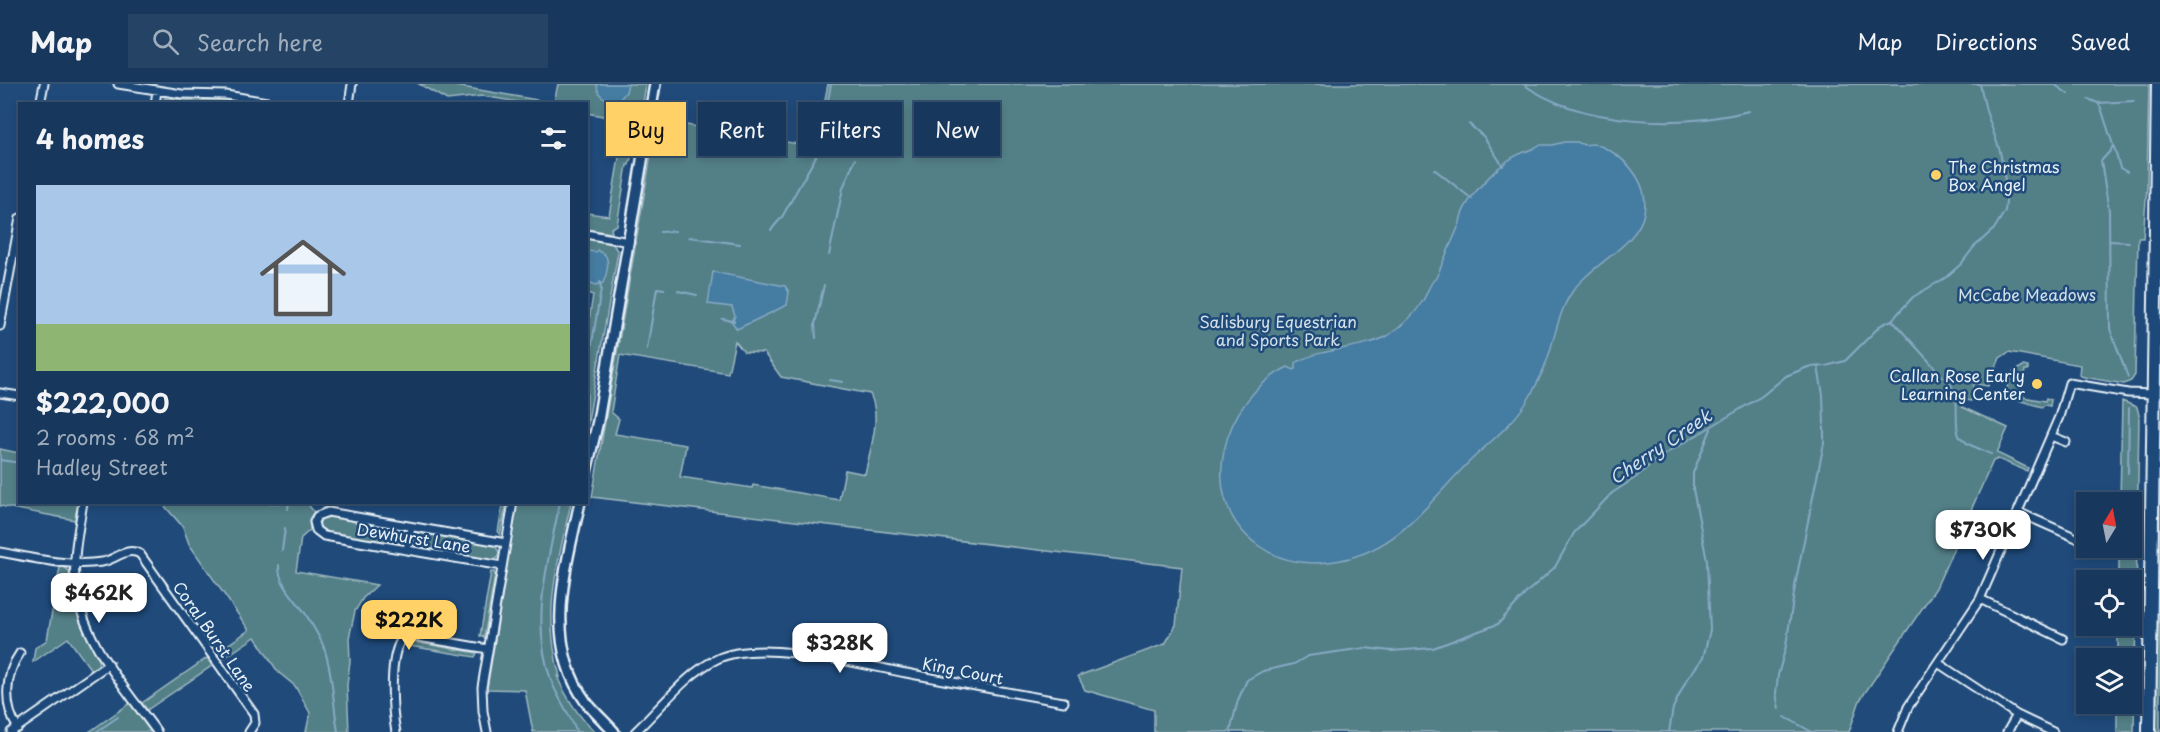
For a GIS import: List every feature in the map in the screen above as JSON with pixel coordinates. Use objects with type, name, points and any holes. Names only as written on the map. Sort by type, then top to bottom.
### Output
[{"type":"highway","points":[[2149,732],[2157,394],[2158,84]]},
{"type":"main road","points":[[588,464],[598,421],[655,84]]},
{"type":"main road","points":[[580,504],[561,595],[561,635],[567,663],[576,684],[586,701],[614,732]]},
{"type":"street","points":[[40,102],[44,84]]},
{"type":"street","points":[[118,84],[182,94],[226,95],[246,101]]},
{"type":"street","points":[[349,102],[352,84]]},
{"type":"street","points":[[155,102],[157,91]]},
{"type":"street","points":[[0,326],[18,229]]},
{"type":"street","points":[[588,234],[629,242]]},
{"type":"street","points":[[1898,732],[1908,707],[1980,598],[2065,403],[2069,383],[2128,393],[2157,394]]},
{"type":"street","points":[[0,393],[18,396]]},
{"type":"street","points":[[2051,436],[2066,442]]},
{"type":"street","points":[[83,504],[75,562],[82,614],[109,664],[156,732]]},
{"type":"street","points":[[487,732],[482,693],[513,504]]},
{"type":"street","name":"Dewhurst Lane","points":[[502,566],[324,536],[316,530],[314,522],[317,516],[326,512],[506,543]]},
{"type":"street","points":[[2018,512],[2076,538]]},
{"type":"street","points":[[407,550],[411,527]]},
{"type":"street","name":"Coral Burst Lane","points":[[0,552],[51,561],[102,562],[135,548],[254,714],[259,724],[249,732]]},
{"type":"street","points":[[1980,598],[2063,639]]},
{"type":"street","points":[[396,732],[393,680],[401,635],[488,649]]},
{"type":"street","name":"King Court","points":[[635,732],[680,687],[704,667],[726,656],[752,651],[835,660],[1064,702]]},
{"type":"street","points":[[20,653],[13,664],[7,696],[14,730],[109,664]]},
{"type":"street","points":[[1938,663],[2016,715],[2053,732]]},
{"type":"street","points":[[2007,732],[2016,715]]},
{"type":"green space","points":[[419,84],[444,84],[548,102],[518,102],[482,96],[447,100]]},
{"type":"green space","points":[[558,84],[646,84],[643,102],[606,102],[606,120],[603,116],[588,113],[588,102],[554,102]]},
{"type":"green space","points":[[828,84],[2149,84],[2147,187],[2143,238],[2138,238],[2135,375],[2131,381],[2124,384],[2084,377],[2079,375],[2080,365],[2009,352],[2000,358],[1988,386],[1974,384],[1971,401],[1964,400],[1962,407],[2008,428],[1997,453],[2028,468],[2027,471],[1998,459],[1993,461],[1936,588],[1860,700],[1849,732],[1154,732],[1154,710],[1085,690],[1078,676],[1165,644],[1176,625],[1182,567],[592,497],[651,156],[686,156],[686,125],[698,127],[698,156],[786,156],[786,142],[798,144],[798,156],[902,156],[902,102],[825,102]],"holes":[[[735,341],[744,352],[764,353],[781,377],[870,394],[875,423],[865,474],[845,470],[839,500],[753,485],[752,488],[680,477],[686,445],[615,434],[619,419],[611,412],[620,355],[728,373]]]},
{"type":"green space","points":[[165,98],[232,102],[161,102]]},
{"type":"green space","points":[[619,156],[632,156],[627,165],[617,225],[611,228],[612,233],[588,229],[588,213],[609,216]]},
{"type":"green space","points":[[588,239],[613,244],[618,252],[588,421],[588,328],[593,295],[588,293]]},
{"type":"green space","points":[[2023,366],[2028,367],[2028,370],[2025,370],[2021,394],[2023,397],[2045,401],[2046,398],[2051,400],[2050,406],[2042,407],[2010,398],[2010,395],[2005,393],[2013,372]]},
{"type":"green space","points":[[2122,401],[2137,407],[2139,415],[2138,492],[2120,492]]},
{"type":"green space","points":[[0,449],[18,453],[18,504],[78,504],[75,520],[0,506]]},
{"type":"green space","points":[[2160,478],[2160,732],[2156,732]]},
{"type":"green space","points":[[163,504],[308,504],[314,512],[309,519],[310,530],[301,538],[296,571],[377,585],[363,598],[355,611],[349,638],[350,661],[347,685],[349,732],[306,732],[310,713],[295,686],[278,672],[255,637],[221,660],[216,653],[249,630],[189,544],[183,527]]},
{"type":"green space","points":[[503,504],[507,504],[500,535],[498,532]]},
{"type":"green space","points":[[517,504],[571,504],[554,589],[552,631],[560,677],[557,676],[573,706],[595,732],[533,732],[525,690],[487,689]]},
{"type":"green space","points":[[329,516],[399,529],[403,532],[403,539],[400,543],[395,544],[322,531],[319,525],[321,519]]},
{"type":"green space","points":[[420,532],[494,544],[499,552],[497,558],[491,560],[421,549],[414,541]]},
{"type":"green space","points":[[2119,558],[2137,558],[2137,570],[2119,570]]},
{"type":"green space","points":[[60,567],[69,571],[79,617],[99,659],[98,665],[91,670],[68,638],[33,662],[35,648],[47,640]]},
{"type":"green space","points":[[491,572],[495,575],[484,638],[480,636]]},
{"type":"green space","points":[[2118,636],[2136,636],[2135,648],[2118,648]]},
{"type":"green space","points":[[409,642],[477,653],[475,657],[410,646]]},
{"type":"green space","points":[[207,658],[213,665],[147,710],[142,703]]},
{"type":"green space","points":[[130,703],[151,732],[89,732],[126,706]]},
{"type":"green space","points":[[2117,714],[2134,714],[2134,732],[2117,732]]},
{"type":"water","points":[[597,84],[628,84],[626,92],[620,99],[622,102],[605,98]]},
{"type":"water","points":[[1564,142],[1599,145],[1617,155],[1637,176],[1644,194],[1644,213],[1633,235],[1580,282],[1572,292],[1561,313],[1542,372],[1519,413],[1407,526],[1372,550],[1351,558],[1310,563],[1283,558],[1259,546],[1239,526],[1226,503],[1222,477],[1224,451],[1232,425],[1246,402],[1265,382],[1288,367],[1296,369],[1296,363],[1299,361],[1321,353],[1380,340],[1399,328],[1424,299],[1436,278],[1462,214],[1484,182],[1513,157],[1539,145]]},
{"type":"water","points":[[597,250],[604,254],[608,264],[603,283],[595,285],[588,282],[588,251],[596,252]]},
{"type":"water","points":[[713,272],[785,286],[789,292],[787,305],[737,329],[732,322],[735,316],[732,307],[708,304]]},
{"type":"waterway","points":[[771,230],[782,217],[819,151],[831,84]]},
{"type":"waterway","points":[[1523,84],[1547,98],[1573,108],[1633,120],[1694,120],[1749,111]]},
{"type":"waterway","name":"Cherry Creek","points":[[1230,732],[1238,700],[1247,680],[1263,671],[1294,664],[1308,656],[1365,648],[1391,651],[1433,648],[1498,624],[1526,593],[1555,567],[1574,533],[1612,493],[1635,478],[1657,459],[1762,396],[1786,376],[1808,367],[1826,366],[1845,361],[1881,325],[1892,320],[1913,297],[1945,278],[1994,229],[2005,211],[2007,192],[2000,151],[1986,111],[1980,84]]},
{"type":"waterway","points":[[2054,84],[2068,94]]},
{"type":"waterway","points":[[2088,99],[2098,103],[2101,108],[2113,145],[2101,161],[2109,211],[2110,329],[2128,377]]},
{"type":"waterway","points":[[2098,103],[2134,101]]},
{"type":"waterway","points":[[1469,124],[1484,137],[1503,166]]},
{"type":"waterway","points":[[2114,147],[2120,168],[2127,172]]},
{"type":"waterway","points":[[829,255],[843,188],[855,159]]},
{"type":"waterway","points":[[1434,169],[1472,199]]},
{"type":"waterway","points":[[660,232],[675,231]]},
{"type":"waterway","points":[[689,237],[740,244]]},
{"type":"waterway","points":[[2109,241],[2129,242]]},
{"type":"waterway","points":[[588,368],[601,289],[600,282]]},
{"type":"waterway","points":[[816,338],[815,324],[824,285]]},
{"type":"waterway","points":[[647,349],[657,288],[664,289]]},
{"type":"waterway","points":[[678,291],[697,295]]},
{"type":"waterway","points":[[722,319],[734,321]]},
{"type":"waterway","points":[[1892,320],[1944,378]]},
{"type":"waterway","points":[[1818,367],[1823,395],[1824,424]]},
{"type":"waterway","points":[[830,380],[843,382]]},
{"type":"waterway","points":[[1950,383],[1956,397],[1959,436],[1968,444],[1991,454]]},
{"type":"waterway","points":[[2128,473],[2129,408]]},
{"type":"waterway","points":[[1779,709],[1776,693],[1778,675],[1786,646],[1796,580],[1824,443],[1824,427]]},
{"type":"waterway","points":[[1669,732],[1673,708],[1687,679],[1703,658],[1710,630],[1707,561],[1693,489],[1693,473],[1711,429]]},
{"type":"waterway","points":[[0,460],[18,463]]},
{"type":"waterway","points":[[288,509],[289,504]]},
{"type":"waterway","points":[[560,504],[543,591],[542,636],[551,680],[576,730]]},
{"type":"waterway","points":[[282,551],[285,528]]},
{"type":"waterway","points":[[279,565],[284,585],[305,613],[323,645],[331,677],[338,732]]},
{"type":"waterway","points":[[96,732],[118,717]]},
{"type":"waterway","points":[[1785,717],[1812,732]]},
{"type":"place","name":"The Christmas Box Angel","points":[[1936,175]]},
{"type":"place","name":"Callan Rose Early Learning Center","points":[[2037,384]]},
{"type":"park label","name":"McCabe Meadows","points":[[2027,294]]},
{"type":"park label","name":"Salisbury Equestrian and Sports Park","points":[[1278,330]]}]
